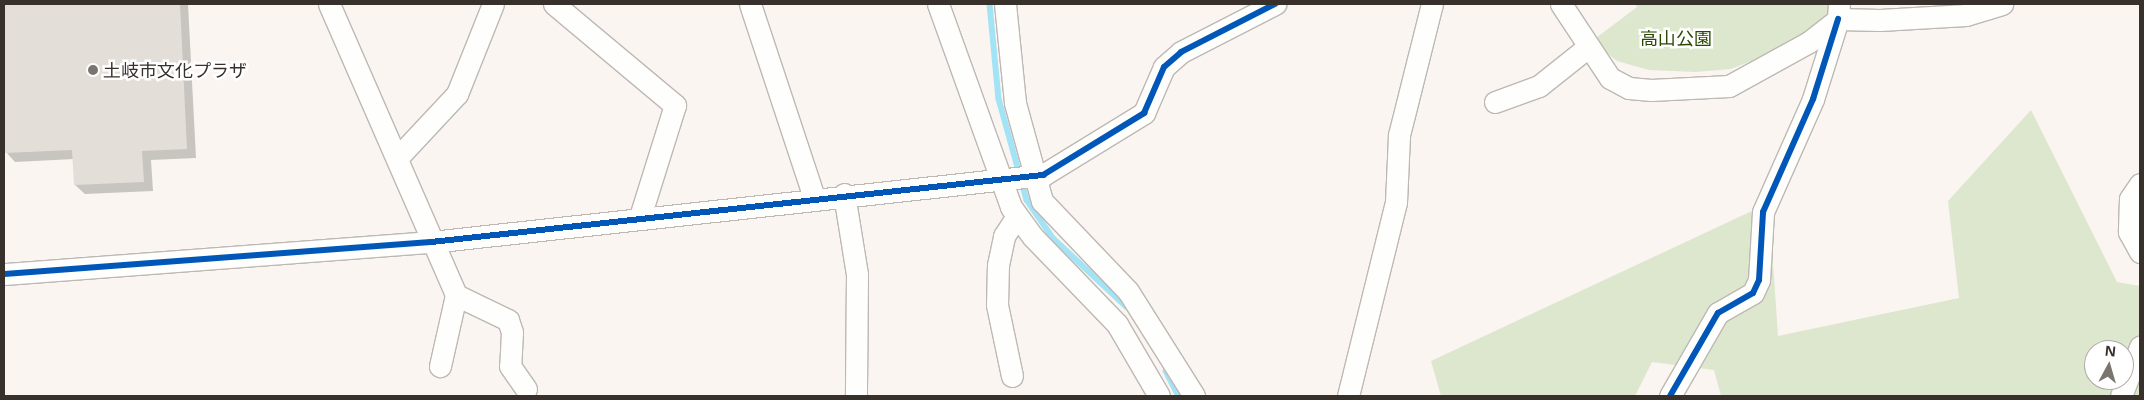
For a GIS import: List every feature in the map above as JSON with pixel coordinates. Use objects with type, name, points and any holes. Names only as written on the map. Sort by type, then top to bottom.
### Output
[{"type":"street","points":[[329,4],[399,156],[431,242],[456,295],[440,366]]},
{"type":"street","points":[[399,156],[457,94],[493,4]]},
{"type":"street","points":[[554,4],[675,105],[640,217]]},
{"type":"street","points":[[750,4],[814,198]]},
{"type":"street","points":[[938,4],[1020,178],[1128,291],[1194,396]]},
{"type":"street","points":[[1005,4],[1020,178],[1017,216],[1004,236],[998,265],[997,304],[1012,376]]},
{"type":"street","points":[[4,274],[431,242],[844,194],[1020,178],[1082,155],[1144,113],[1164,67],[1181,52],[1275,4]]},
{"type":"street","points":[[1348,396],[1396,202],[1400,135],[1432,4]]},
{"type":"street","points":[[1561,4],[1610,78],[1629,88],[1715,89],[1809,42],[1839,12],[1966,15],[2002,4]]},
{"type":"street","points":[[1670,396],[1718,313],[1753,292],[1759,280],[1764,212],[1813,99],[1839,12]]},
{"type":"street","points":[[1495,102],[1539,86],[1588,47]]},
{"type":"street","points":[[2140,184],[2130,199],[2129,232],[2140,252]]},
{"type":"street","points":[[844,194],[858,274],[856,396]]},
{"type":"street","points":[[1017,216],[1101,303],[1159,396]]},
{"type":"street","points":[[1101,303],[1128,291]]},
{"type":"street","points":[[456,295],[508,320],[512,332],[510,366],[526,389]]},
{"type":"street","points":[[2121,396],[2140,347]]},
{"type":"green space","name":"高山公園","points":[[1635,4],[1838,4],[1820,29],[1764,56],[1731,69],[1695,72],[1649,70],[1617,61],[1592,41],[1637,7]]},
{"type":"green space","points":[[2031,110],[2117,282],[2140,286],[2140,396],[1721,396],[1714,370],[1652,362],[1635,396],[1441,396],[1431,361],[1769,203],[1778,336],[1959,298],[1948,201]]},
{"type":"building","name":"土岐市文化プラザ","points":[[4,4],[180,4],[187,149],[142,151],[144,182],[74,185],[72,150],[5,153]]},
{"type":"waterway","points":[[990,4],[999,99],[1027,200],[1053,238],[1126,306]]},
{"type":"waterway","points":[[1166,371],[1179,396]]},
{"type":"cycle path","points":[[4,274],[431,242],[1043,175],[1144,113],[1164,67],[1181,52],[1275,4]]},
{"type":"cycle path","points":[[1670,396],[1718,313],[1753,293],[1759,280],[1763,212],[1813,99],[1838,19]]},
{"type":"place","name":"土岐市文化プラザ","points":[[93,70]]}]
